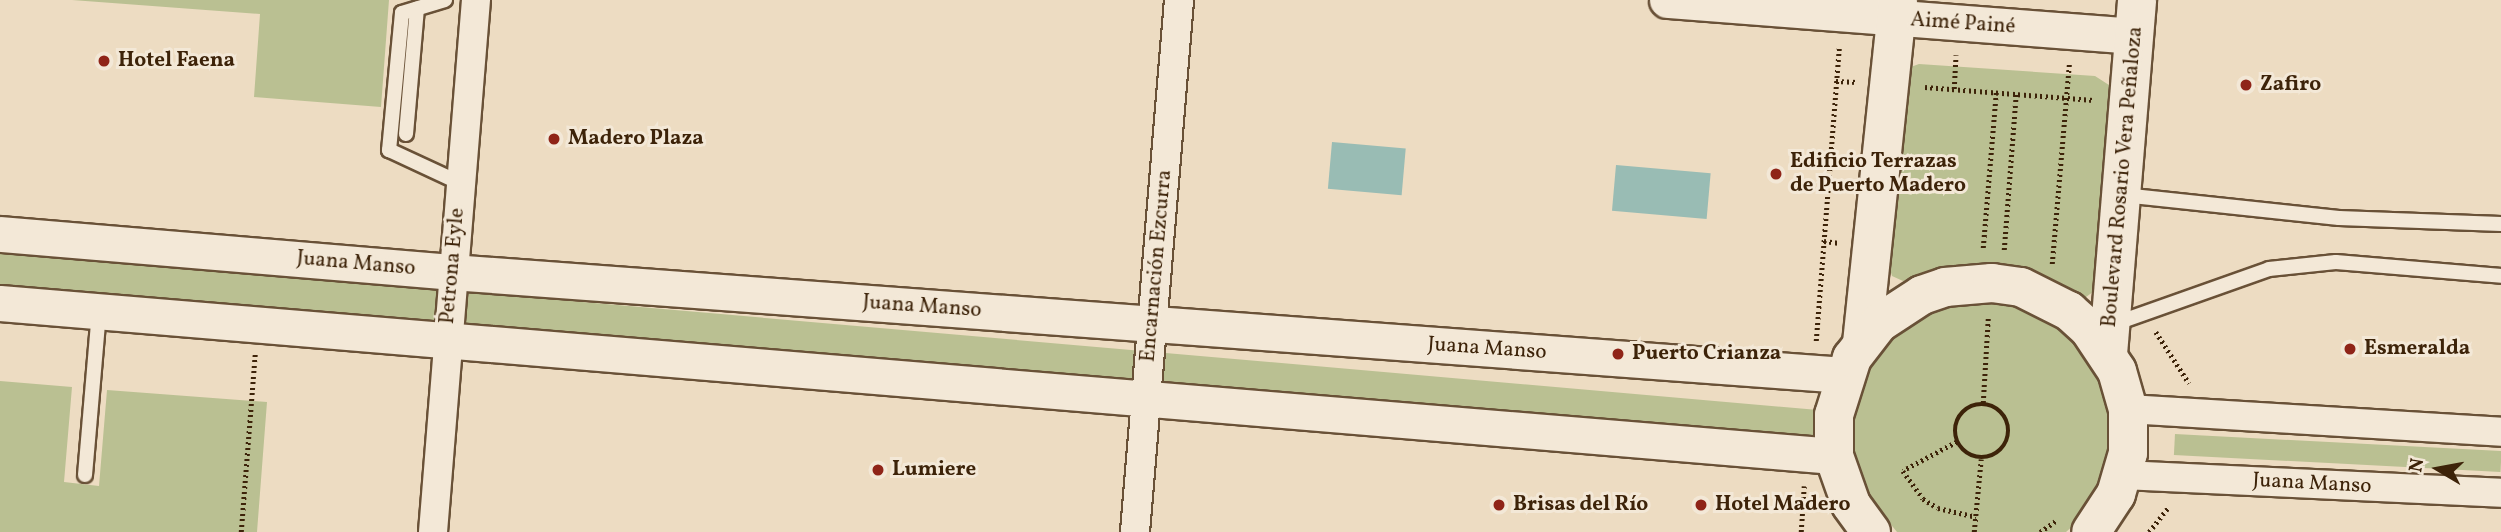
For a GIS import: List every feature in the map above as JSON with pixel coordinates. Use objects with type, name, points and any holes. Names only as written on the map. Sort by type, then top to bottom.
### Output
[{"type":"main road","points":[[1857,523],[1821,455],[1834,415],[1840,363],[1890,84],[1898,9]]},
{"type":"main road","name":"Boulevard Rosario Vera Peñaloza","points":[[2121,331],[2121,195],[2136,18]]},
{"type":"main road","points":[[1840,363],[1879,323],[1922,295],[1992,264],[2021,288],[2069,311],[2121,331],[2128,409],[2123,475],[2085,527]]},
{"type":"street","name":"Petrona Eyle","points":[[433,532],[451,272],[476,0]]},
{"type":"street","name":"Encarnación Ezcurra","points":[[1135,532],[1179,0]]},
{"type":"street","name":"Aimé Painé","points":[[1667,0],[1898,9],[2072,32],[2136,18]]},
{"type":"street","name":"Juana Manso","points":[[0,234],[451,272],[1151,324],[1840,363]]},
{"type":"street","points":[[0,303],[1146,401],[1821,455]]},
{"type":"street","points":[[2128,409],[2501,432]]},
{"type":"street","name":"Juana Manso","points":[[2123,475],[2501,493]]},
{"type":"lane","points":[[445,0],[402,13],[389,150],[460,183]]},
{"type":"lane","points":[[406,134],[417,8]]},
{"type":"lane","points":[[2121,195],[2339,218],[2501,224]]},
{"type":"lane","points":[[2121,331],[2269,269],[2336,262],[2501,276]]},
{"type":"lane","points":[[85,475],[99,311]]},
{"type":"path","points":[[2052,271],[2072,32]]},
{"type":"path","points":[[1840,363],[1836,80],[2129,104]]},
{"type":"path","points":[[1983,403],[1992,264],[1996,92]]},
{"type":"path","points":[[1992,264],[2016,94]]},
{"type":"path","points":[[241,532],[257,324]]},
{"type":"path","points":[[2121,331],[2189,382],[2185,413]]},
{"type":"path","points":[[1983,403],[1995,406],[2010,426],[2003,450],[1981,459],[1969,456],[1957,442],[1955,424],[1961,413],[1983,403]]},
{"type":"path","points":[[1957,442],[1903,471],[1931,503],[1976,517]]},
{"type":"path","points":[[1801,532],[1821,455]]},
{"type":"path","points":[[1975,532],[1981,459]]},
{"type":"path","points":[[2149,532],[2175,499],[2177,477]]},
{"type":"path","points":[[2040,532],[2085,527]]},
{"type":"green space","points":[[72,0],[389,0],[381,107],[254,97],[260,14]]},
{"type":"green space","points":[[1919,64],[2095,76],[2109,85],[2097,289],[2086,297],[2074,296],[2023,266],[1965,264],[1903,281],[1892,276],[1888,262],[1908,68]]},
{"type":"green space","points":[[0,251],[1821,410],[1818,450],[0,291]]},
{"type":"green space","points":[[1989,295],[2031,304],[2095,357],[2115,438],[2107,478],[2085,515],[2066,532],[1897,532],[1862,489],[1849,444],[1852,398],[1870,355],[1902,322],[1943,301]]},
{"type":"green space","points":[[0,381],[72,387],[64,482],[99,486],[107,390],[267,402],[257,532],[0,532]]},
{"type":"green space","points":[[2175,434],[2501,451],[2500,472],[2174,455]]},
{"type":"water","points":[[1332,142],[1406,148],[1402,195],[1328,189]]},
{"type":"water","points":[[1616,165],[1711,173],[1707,219],[1612,211]]},
{"type":"place","name":"Hotel Faena","points":[[104,61]]},
{"type":"place","name":"Zafiro","points":[[2246,85]]},
{"type":"place","name":"Madero Plaza","points":[[554,139]]},
{"type":"place","name":"Edificio Terrazas de Puerto Madero","points":[[1776,174]]},
{"type":"place","name":"Esmeralda","points":[[2350,349]]},
{"type":"place","name":"Puerto Crianza","points":[[1618,354]]},
{"type":"place","name":"Lumiere","points":[[878,470]]},
{"type":"place","name":"Brisas del Río","points":[[1499,505]]},
{"type":"place","name":"Hotel Madero","points":[[1701,505]]}]
